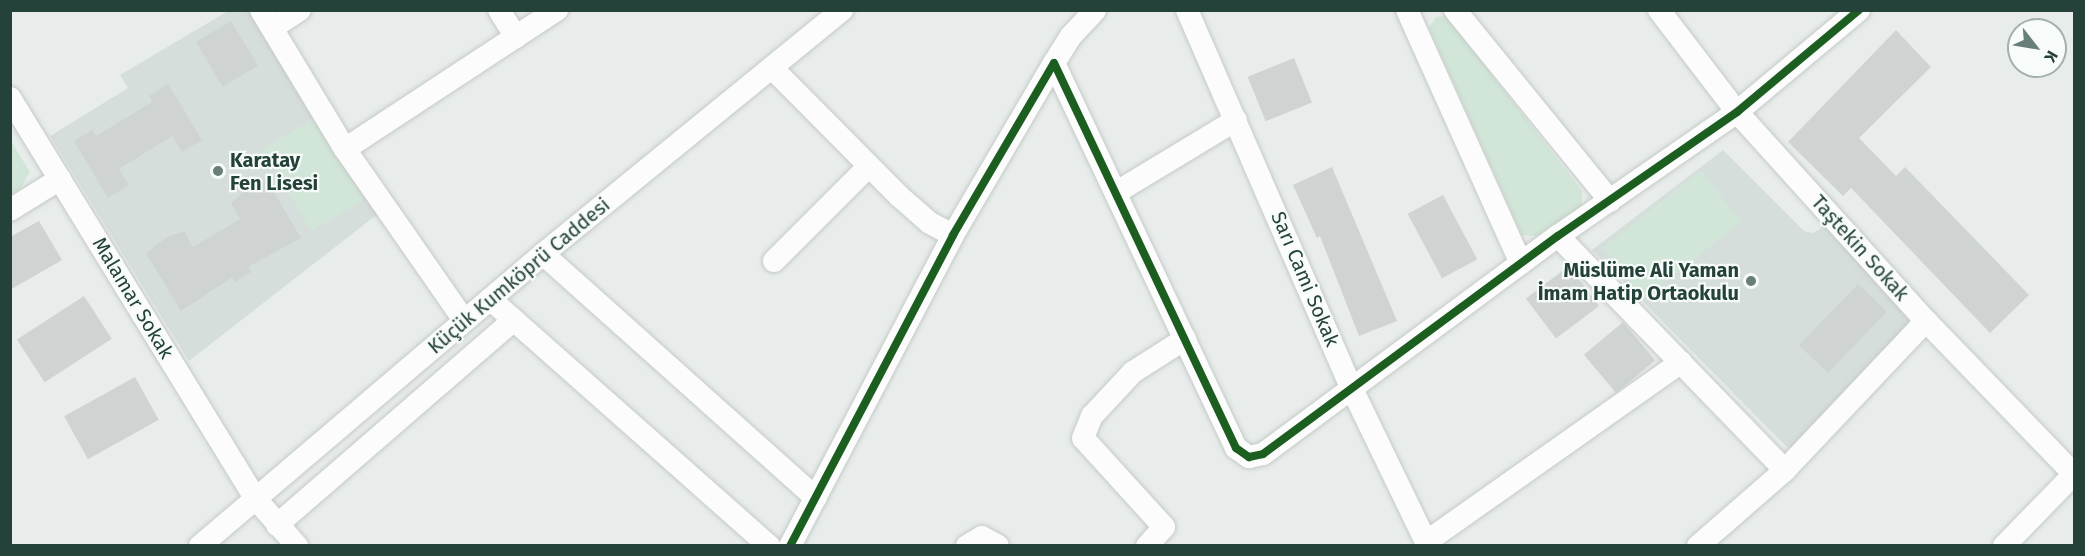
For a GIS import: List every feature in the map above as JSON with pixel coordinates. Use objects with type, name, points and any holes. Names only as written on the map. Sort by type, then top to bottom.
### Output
[{"type":"street","points":[[300,10],[267,19],[345,149],[464,320]]},
{"type":"street","points":[[499,10],[516,37]]},
{"type":"street","points":[[345,149],[557,10]]},
{"type":"street","name":"Küçük Kumköprü Caddesi","points":[[200,546],[543,254],[842,10]]},
{"type":"street","points":[[790,546],[953,235],[1071,36],[1095,10]]},
{"type":"street","name":"Sarı Cami Sokak","points":[[1187,10],[1352,389],[1427,544]]},
{"type":"street","points":[[1455,10],[1610,201]]},
{"type":"street","name":"Taştekin Sokak","points":[[1659,10],[1737,112],[1926,321],[2074,474]]},
{"type":"street","points":[[1054,63],[1117,192],[1236,448],[1249,457],[1263,454],[1558,236],[1737,112],[1859,10]]},
{"type":"street","points":[[1414,13],[1521,264]]},
{"type":"street","points":[[772,68],[869,166],[930,223],[953,235]]},
{"type":"street","name":"Malamar Sokak","points":[[10,98],[255,498],[297,546]]},
{"type":"street","points":[[1117,192],[1236,120]]},
{"type":"street","points":[[774,261],[869,166]]},
{"type":"street","points":[[10,210],[60,179]]},
{"type":"street","points":[[1558,236],[1785,470]]},
{"type":"street","points":[[543,254],[816,498]]},
{"type":"street","points":[[490,299],[769,546]]},
{"type":"street","points":[[277,525],[514,320]]},
{"type":"street","points":[[1698,546],[1724,538],[1926,321]]},
{"type":"street","points":[[1147,546],[1164,527],[1083,438],[1092,416],[1133,372],[1185,339]]},
{"type":"street","points":[[1427,544],[1681,362]]},
{"type":"street","points":[[2004,546],[2074,474]]},
{"type":"street","points":[[967,546],[982,537],[998,546]]},
{"type":"shaded area","name":"Karatay Fen Lisesi","points":[[228,11],[259,11],[388,206],[189,361],[50,136],[128,88],[120,75]]},
{"type":"shaded area","name":"Müslüme Ali Yaman İmam Hatip Ortaokulu","points":[[1723,150],[1804,231],[1812,233],[1824,227],[1910,313],[1910,330],[1799,446],[1787,447],[1592,250]]},
{"type":"green space","points":[[1446,16],[1582,191],[1582,206],[1536,236],[1522,235],[1429,28],[1436,17]]},
{"type":"green space","points":[[315,118],[364,199],[312,231],[263,149]]},
{"type":"green space","points":[[11,141],[30,172],[20,189],[11,195]]},
{"type":"green space","points":[[1701,171],[1741,222],[1643,299],[1603,247]]},
{"type":"building","points":[[231,21],[258,66],[223,87],[196,42]]},
{"type":"building","points":[[1896,30],[1931,67],[1859,138],[1896,176],[1905,167],[2029,295],[1990,333],[1851,188],[1843,196],[1788,142]]},
{"type":"building","points":[[1294,58],[1312,103],[1266,121],[1248,77]]},
{"type":"building","points":[[168,84],[202,140],[182,152],[172,136],[119,169],[129,185],[108,198],[74,141],[92,130],[96,136],[152,102],[149,96]]},
{"type":"building","points":[[1332,167],[1397,321],[1359,336],[1320,236],[1317,238],[1293,185]]},
{"type":"building","points":[[267,180],[301,238],[248,267],[251,272],[235,282],[232,277],[181,311],[146,253],[167,237],[184,231],[193,247],[240,219],[231,203],[244,191]]},
{"type":"building","points":[[1443,195],[1477,259],[1442,278],[1408,214]]},
{"type":"building","points":[[39,221],[62,260],[10,290],[10,237]]},
{"type":"building","points":[[1569,266],[1599,306],[1556,338],[1526,298]]},
{"type":"building","points":[[1858,284],[1887,312],[1828,373],[1799,345]]},
{"type":"building","points":[[84,296],[112,339],[45,382],[17,340]]},
{"type":"building","points":[[1623,322],[1655,360],[1616,393],[1584,355]]},
{"type":"building","points":[[135,377],[159,420],[88,459],[64,416]]},
{"type":"cycle path","points":[[790,546],[953,235],[1054,63],[1236,448],[1249,457],[1263,454],[1558,236],[1737,112],[1859,10]]},
{"type":"place","name":"Karatay Fen Lisesi","points":[[218,171]]},
{"type":"place","name":"Müslüme Ali Yaman İmam Hatip Ortaokulu","points":[[1751,281]]}]
